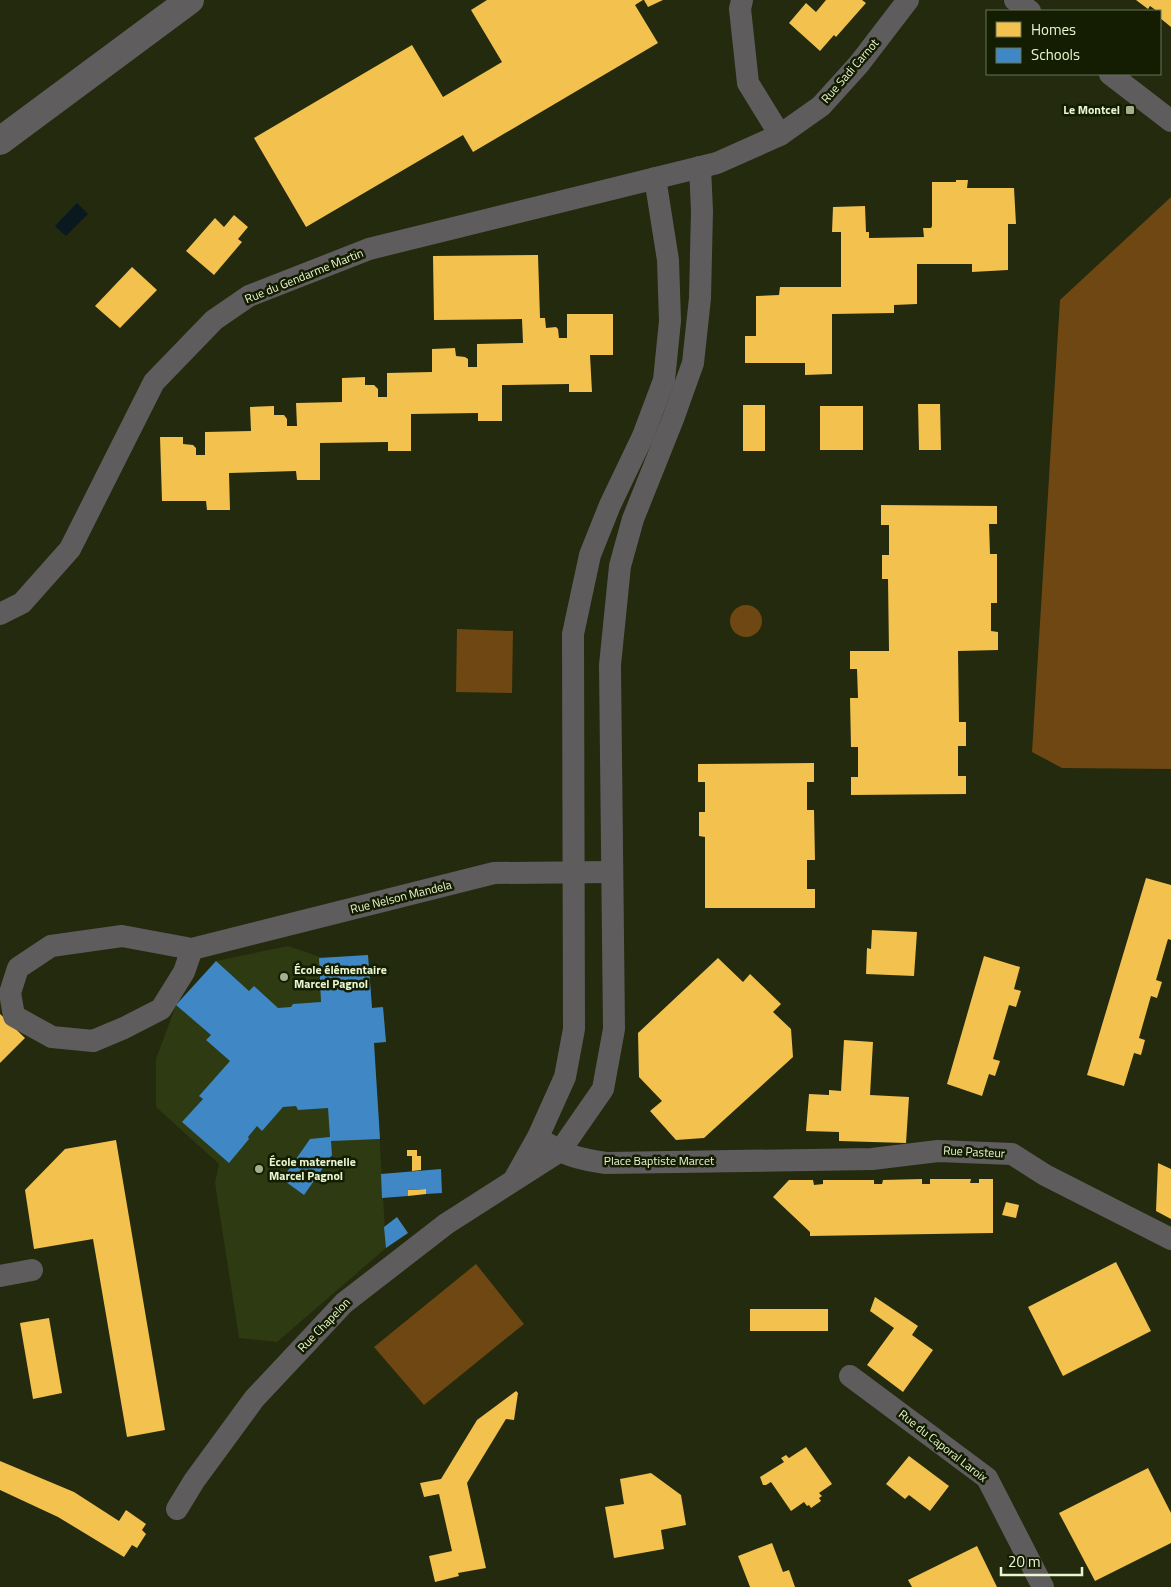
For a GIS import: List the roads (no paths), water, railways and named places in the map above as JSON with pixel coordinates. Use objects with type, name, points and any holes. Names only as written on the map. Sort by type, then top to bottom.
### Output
[{"type":"main road","points":[[0,141],[190,0]]},
{"type":"street","points":[[742,0],[740,8],[748,83],[780,134]]},
{"type":"street","name":"Rue Sadi Carnot","points":[[700,167],[717,163],[780,134],[821,106],[859,64],[908,0]]},
{"type":"street","points":[[1015,0],[1029,10]]},
{"type":"street","points":[[1111,75],[1171,121]]},
{"type":"street","points":[[560,1151],[603,1089],[614,1029],[610,665],[620,566],[633,519],[693,363],[700,298],[702,212],[700,167]]},
{"type":"street","name":"Rue du Gendarme Martin","points":[[0,614],[22,603],[70,549],[154,382],[214,320],[249,296],[369,249],[700,167]]},
{"type":"street","points":[[512,1183],[538,1138],[564,1077],[574,1029],[573,634],[590,555],[613,499],[643,436],[664,380],[670,321],[668,260],[655,178]]},
{"type":"street","name":"Rue Nelson Mandela","points":[[192,949],[184,972],[160,1009],[124,1028],[92,1041],[52,1037],[14,1016],[10,993],[18,968],[51,946],[122,936],[192,949],[494,873],[612,872]]},
{"type":"street","name":"Place Baptiste Marcet","points":[[538,1138],[560,1151],[579,1159],[606,1163],[755,1160]]},
{"type":"street","name":"Rue Chapelon","points":[[177,1509],[194,1481],[254,1399],[344,1303],[446,1224],[560,1151]]},
{"type":"street","name":"Rue Pasteur","points":[[755,1160],[872,1159],[938,1151],[1012,1154],[1045,1176],[1171,1239]]},
{"type":"street","points":[[0,1276],[32,1270]]},
{"type":"street","name":"Rue du Caporal Laroix","points":[[850,1376],[987,1478],[1043,1587]]},
{"type":"place","name":"Le Montcel","points":[[1130,110]]},
{"type":"place","name":"École élémentaire Marcel Pagnol","points":[[284,977]]},
{"type":"place","name":"École maternelle Marcel Pagnol","points":[[259,1169]]}]
